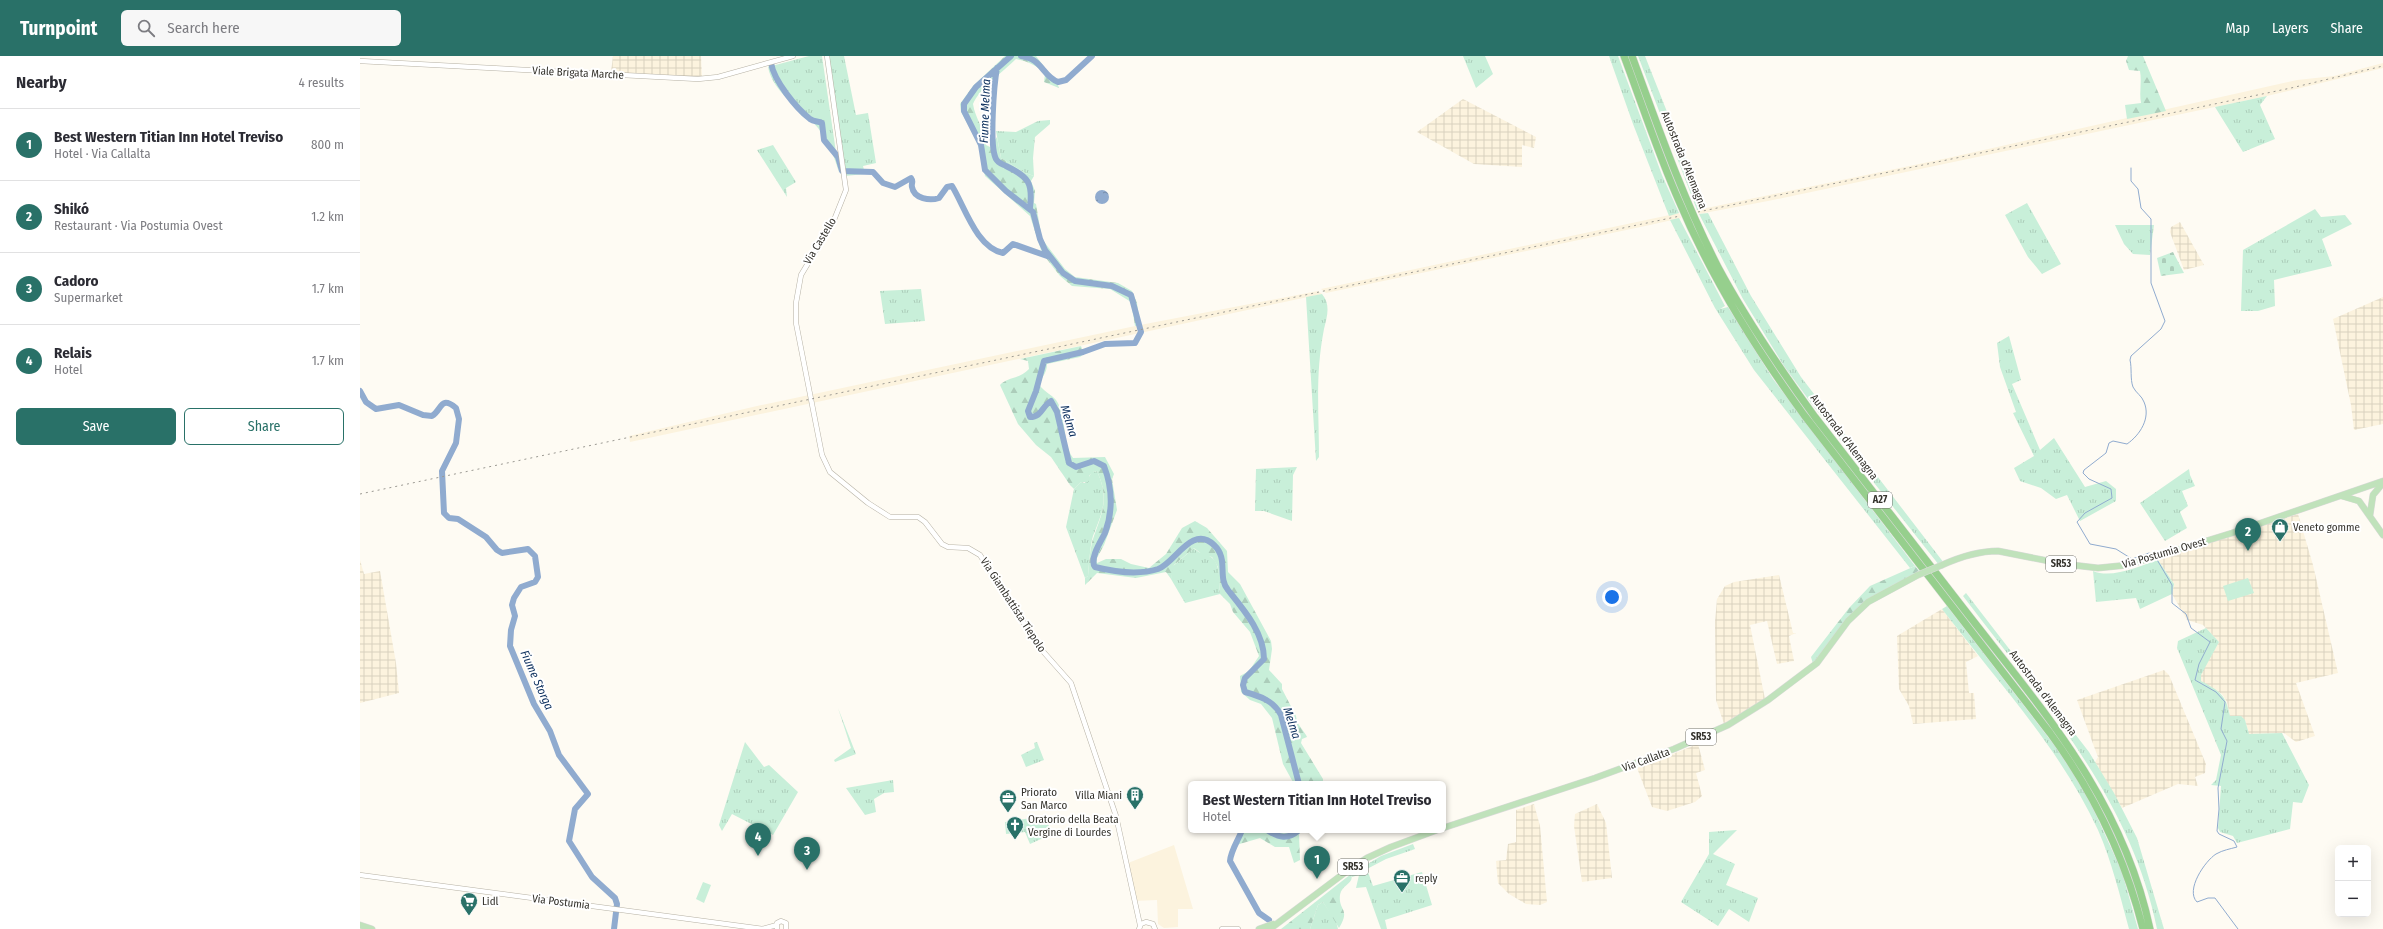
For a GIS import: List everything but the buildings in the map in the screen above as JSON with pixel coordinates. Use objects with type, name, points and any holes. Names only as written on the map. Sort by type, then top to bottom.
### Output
[{"type":"highway","name":"Autostrada d'Alemagna","points":[[1624,56],[1679,201],[1732,306],[1772,371],[1804,415],[2050,733],[2075,768],[2113,838],[2130,885],[2143,929]]},
{"type":"highway","name":"Autostrada d'Alemagna","points":[[1632,56],[1685,196],[1718,266],[1740,306],[1775,361],[1815,417],[2046,714],[2084,767],[2122,840],[2138,884],[2150,929]]},
{"type":"main road","name":"Via Postumia Ovest","points":[[1918,575],[1942,565],[1986,551],[1998,550],[2064,564],[2098,568],[2128,565],[2152,559],[2337,496],[2383,482]]},
{"type":"main road","name":"Via Postumia Ovest","points":[[2370,516],[2373,495],[2383,482]]},
{"type":"main road","name":"Via Postumia Ovest","points":[[2337,496],[2349,496],[2359,501],[2383,535]]},
{"type":"main road","name":"Via Callalta","points":[[1446,827],[1595,778],[1674,749],[1728,725],[1768,700],[1817,663],[1848,621],[1868,602],[1918,575]]},
{"type":"main road","name":"SR53","points":[[1270,929],[1367,858],[1391,847],[1429,833]]},
{"type":"main road","name":"SR53","points":[[1259,929],[1278,922]]},
{"type":"main road","points":[[360,925],[372,929]]},
{"type":"street","name":"Viale Brigata Marche","points":[[360,61],[593,74],[710,78],[793,56]]},
{"type":"street","name":"Via Castello","points":[[827,56],[844,165],[844,196],[828,232],[806,264],[800,282],[796,303],[796,323],[822,455],[830,472]]},
{"type":"street","name":"Via Giambattista Tiepolo","points":[[830,472],[868,503],[890,517],[918,517],[925,522],[942,544],[975,550],[986,564],[1040,648],[1071,683],[1116,816],[1139,928]]},
{"type":"street","name":"Via Postumia","points":[[360,875],[762,929],[777,927],[781,921],[787,927],[792,929]]},
{"type":"street","points":[[1136,913],[1146,922],[1155,928],[1160,929]]},
{"type":"street","points":[[1139,928],[1146,922]]},
{"type":"street","points":[[1222,929],[1236,929]]},
{"type":"shaded area","points":[[613,56],[701,56],[702,77],[611,72]]},
{"type":"shaded area","points":[[2383,63],[2383,68],[2267,96],[1768,201],[1699,214],[1697,210],[1948,158],[2297,80],[2334,76]]},
{"type":"shaded area","points":[[1463,99],[1536,137],[1534,148],[1522,145],[1522,167],[1474,164],[1417,132]]},
{"type":"shaded area","points":[[1679,213],[1681,218],[1650,225],[1326,293],[1321,289]]},
{"type":"shaded area","points":[[2180,222],[2204,265],[2184,270],[2170,232],[2171,227]]},
{"type":"shaded area","points":[[1318,291],[1322,294],[630,442],[629,436],[757,406],[1140,325]]},
{"type":"shaded area","points":[[2383,297],[2383,424],[2354,430],[2351,405],[2333,319]]},
{"type":"shaded area","points":[[2298,514],[2313,565],[2338,673],[2296,683],[2315,736],[2296,742],[2284,733],[2249,734],[2245,720],[2230,716],[2227,702],[2222,694],[2201,681],[2200,675],[2219,642],[2203,625],[2187,620],[2172,594],[2174,584],[2158,560]]},
{"type":"shaded area","points":[[360,560],[364,574],[380,571],[396,663],[399,693],[360,703]]},
{"type":"shaded area","points":[[1779,575],[1793,633],[1796,633],[1789,636],[1794,661],[1777,664],[1767,621],[1750,625],[1765,699],[1724,724],[1716,700],[1715,622],[1717,599],[1725,586],[1734,582]]},
{"type":"shaded area","points":[[1942,609],[1978,656],[1966,662],[1969,693],[1974,693],[1976,719],[1913,724],[1909,706],[1899,689],[1897,636]]},
{"type":"shaded area","points":[[2164,670],[2169,675],[2206,764],[2205,773],[2195,777],[2198,786],[2178,784],[2122,808],[2095,762],[2098,757],[2077,700]]},
{"type":"shaded area","points":[[1698,744],[1705,770],[1696,773],[1702,796],[1695,802],[1667,811],[1652,807],[1637,768]]},
{"type":"shaded area","points":[[1534,804],[1540,826],[1547,902],[1540,905],[1526,904],[1509,894],[1498,883],[1496,861],[1506,860],[1508,844],[1516,842],[1516,810]]},
{"type":"shaded area","points":[[1597,804],[1606,823],[1612,878],[1582,882],[1574,826],[1575,814]]},
{"type":"shaded area","points":[[1174,845],[1193,909],[1178,909],[1178,927],[1164,928],[1158,924],[1157,900],[1134,901],[1128,863]]},
{"type":"green space","points":[[809,56],[822,56],[839,173],[831,150],[822,133],[812,121],[782,93],[771,77],[768,67]]},
{"type":"green space","points":[[827,56],[844,56],[856,115],[868,113],[876,163],[863,166],[865,174],[845,176]]},
{"type":"green space","points":[[1005,56],[1036,56],[1052,77],[1056,79],[1059,88],[1044,82],[1045,74],[1036,66],[1016,59],[986,86],[973,104],[984,134],[986,145],[990,147],[997,137],[1001,158],[1025,173],[1034,176],[1031,181],[1035,191],[1034,203],[1036,204],[1042,239],[1065,269],[1075,277],[1118,283],[1132,291],[1137,303],[1140,325],[1135,326],[1131,302],[1110,289],[1072,286],[1060,276],[1042,253],[1030,216],[985,176],[978,143],[961,112],[960,104],[973,86]]},
{"type":"green space","points":[[1463,56],[1485,56],[1493,74],[1476,88]]},
{"type":"green space","points":[[1609,56],[1618,56],[1662,175],[1679,213],[1669,216],[1633,124]]},
{"type":"green space","points":[[1638,56],[1645,56],[1705,208],[1697,210]]},
{"type":"green space","points":[[2128,56],[2143,56],[2166,111],[2127,119],[2125,105],[2141,103],[2140,71],[2129,70],[2126,61]]},
{"type":"green space","points":[[2267,96],[2260,105],[2275,139],[2243,152],[2215,107]]},
{"type":"green space","points":[[1050,120],[1050,124],[1035,137],[1033,158],[1034,176],[1025,173],[1001,158],[996,131],[1016,132],[1038,121]]},
{"type":"green space","points":[[773,145],[796,182],[786,188],[787,197],[757,150]]},
{"type":"green space","points":[[2027,203],[2061,264],[2042,274],[2028,257],[2005,215]]},
{"type":"green space","points":[[2315,209],[2321,217],[2345,215],[2352,224],[2322,239],[2332,266],[2274,280],[2275,306],[2258,311],[2241,311],[2243,250]]},
{"type":"green space","points":[[1708,213],[1751,296],[1801,377],[1944,563],[1939,565],[1811,403],[1784,366],[1743,299],[1699,214]]},
{"type":"green space","points":[[1679,218],[1725,306],[1720,309],[1728,307],[1773,379],[1915,566],[1910,568],[1754,370],[1715,308],[1670,220]]},
{"type":"green space","points":[[2115,225],[2154,225],[2150,255],[2133,254],[2124,244]]},
{"type":"green space","points":[[2173,252],[2184,273],[2161,276],[2157,258]]},
{"type":"green space","points":[[921,289],[925,321],[885,324],[880,291]]},
{"type":"green space","points":[[1322,294],[1327,302],[1328,311],[1319,362],[1319,457],[1316,461],[1306,297]]},
{"type":"green space","points":[[2009,336],[2021,380],[2012,384],[2040,450],[2054,438],[2085,487],[2106,481],[2116,489],[2116,501],[2080,521],[2067,495],[2056,499],[2041,488],[2020,481],[2014,468],[2034,456],[2013,413],[2016,412],[2000,367],[1997,343]]},
{"type":"green space","points":[[1081,346],[1084,354],[1080,357],[1047,364],[1040,386],[1056,400],[1060,407],[1067,444],[1073,458],[1105,457],[1114,474],[1112,479],[1117,510],[1104,545],[1097,558],[1097,563],[1106,559],[1121,559],[1131,564],[1149,568],[1166,554],[1182,528],[1195,521],[1207,528],[1227,551],[1228,572],[1240,584],[1271,641],[1272,649],[1269,670],[1282,684],[1282,689],[1296,716],[1297,722],[1307,737],[1302,739],[1301,743],[1323,781],[1292,781],[1283,764],[1272,718],[1261,704],[1250,700],[1241,692],[1240,676],[1249,671],[1259,656],[1250,632],[1233,612],[1230,604],[1220,594],[1218,567],[1212,557],[1203,555],[1194,548],[1174,565],[1171,579],[1166,572],[1136,578],[1097,573],[1085,585],[1085,578],[1088,576],[1093,540],[1102,512],[1104,497],[1101,481],[1097,471],[1093,472],[1089,476],[1089,482],[1081,482],[1074,489],[1051,457],[1036,445],[1018,424],[1000,385],[1003,382],[1022,375],[1029,369],[1028,361],[1020,359]]},
{"type":"green space","points":[[1297,467],[1293,475],[1292,521],[1264,511],[1255,511],[1256,469]]},
{"type":"green space","points":[[2189,469],[2195,486],[2182,491],[2188,506],[2180,512],[2187,528],[2165,541],[2140,503]]},
{"type":"green space","points":[[1097,471],[1101,481],[1104,497],[1102,512],[1092,540],[1088,576],[1085,578],[1066,527],[1074,489],[1081,482],[1085,483],[1092,472]]},
{"type":"green space","points":[[1194,548],[1214,560],[1219,574],[1220,594],[1185,603],[1171,579],[1172,567]]},
{"type":"green space","points":[[2158,560],[2174,584],[2172,594],[2140,609],[2136,598],[2096,602],[2093,571],[2109,574],[2117,573]]},
{"type":"green space","points":[[1915,566],[1921,573],[1893,585],[1867,600],[1813,664],[1811,657],[1849,608],[1870,586]]},
{"type":"green space","points":[[2248,578],[2254,593],[2228,601],[2223,586]]},
{"type":"green space","points":[[1966,593],[2089,752],[2114,793],[2137,838],[2164,929],[2157,929],[2144,881],[2127,836],[2105,793],[2080,752],[2052,712],[1963,596]]},
{"type":"green space","points":[[1947,606],[2058,750],[2087,795],[2122,872],[2138,929],[2129,929],[2107,854],[2098,830],[2083,800],[2065,771],[2026,715],[1942,609]]},
{"type":"green space","points":[[2206,628],[2219,642],[2201,675],[2201,681],[2221,694],[2224,698],[2230,716],[2241,716],[2245,720],[2249,734],[2282,733],[2309,785],[2302,803],[2293,802],[2290,829],[2237,843],[2233,836],[2220,832],[2218,828],[2221,786],[2211,785],[2216,780],[2221,755],[2177,648],[2178,641]]},
{"type":"green space","points":[[838,708],[856,754],[835,762],[834,760],[851,748]]},
{"type":"green space","points":[[745,742],[764,767],[769,765],[798,792],[773,835],[732,814],[722,831],[719,825]]},
{"type":"green space","points":[[1037,742],[1044,760],[1026,767],[1021,755],[1035,748],[1034,743]]},
{"type":"green space","points":[[893,780],[894,792],[884,793],[874,799],[876,812],[865,815],[846,788]]},
{"type":"green space","points":[[1045,816],[1052,834],[1030,844],[1025,832],[1006,834],[1005,822]]},
{"type":"green space","points":[[1737,830],[1713,854],[1735,864],[1726,885],[1758,898],[1749,922],[1729,909],[1718,926],[1681,902],[1709,854],[1709,832]]},
{"type":"green space","points":[[1239,833],[1300,833],[1299,834],[1300,860],[1294,863],[1289,847],[1275,847],[1260,838],[1233,846],[1239,838]]},
{"type":"green space","points":[[1413,844],[1415,849],[1386,859],[1367,869],[1373,886],[1422,872],[1432,905],[1385,920],[1387,929],[1381,929],[1366,887],[1356,888],[1359,875],[1352,877],[1351,874],[1381,856]]},
{"type":"green space","points":[[1351,874],[1352,877],[1350,882],[1343,889],[1340,895],[1344,917],[1339,928],[1323,902],[1318,905],[1310,929],[1281,929]]},
{"type":"green space","points":[[703,882],[711,885],[704,903],[696,899]]},
{"type":"green space","points":[[1323,902],[1336,921],[1338,929],[1310,929],[1318,905]]},
{"type":"water","points":[[1102,190],[1107,192],[1109,197],[1107,202],[1102,204],[1097,202],[1095,197],[1097,192]]},
{"type":"waterway","name":"Melma","points":[[1011,56],[976,87],[964,104],[964,111],[981,145],[985,170],[1006,191],[1033,212],[1040,239],[1045,250],[1063,273],[1075,281],[1112,286],[1131,295],[1141,332],[1135,343],[1105,344],[1083,352],[1044,361],[1036,391],[1028,411],[1030,417],[1034,417],[1040,413],[1051,401],[1057,412],[1069,463],[1076,467],[1094,461],[1104,466],[1109,482],[1110,508],[1108,525],[1094,555],[1093,559],[1095,567],[1127,572],[1151,571],[1164,565],[1184,547],[1198,539],[1206,540],[1214,545],[1218,550],[1221,556],[1225,585],[1252,622],[1261,640],[1263,649],[1264,659],[1245,678],[1243,685],[1245,692],[1266,700],[1275,706],[1281,715],[1298,781]]},
{"type":"waterway","name":"Melma","points":[[1021,56],[1034,60],[1049,76],[1058,82],[1066,80],[1092,56]]},
{"type":"waterway","points":[[771,63],[776,78],[786,94],[810,119],[822,123],[824,140],[838,157],[842,171],[873,172],[883,183],[895,187],[911,178],[913,191],[919,197],[927,199],[939,198],[947,187],[952,186],[972,225],[985,243],[1003,253],[1013,244],[1050,257]]},
{"type":"waterway","name":"Fiume Melma","points":[[997,68],[992,129],[994,152],[998,162],[1014,170],[1028,182],[1031,192],[1030,208]]},
{"type":"waterway","points":[[2131,168],[2131,181],[2138,189],[2141,208],[2151,219],[2151,283],[2165,321],[2161,329],[2131,356],[2130,360],[2133,387],[2143,400],[2146,408],[2143,426],[2136,436],[2127,444],[2113,441],[2109,443],[2106,453],[2084,470],[2083,473],[2089,479],[2111,489],[2112,498],[2085,513],[2077,522],[2090,544],[2116,549],[2132,559],[2149,553],[2153,554]]},
{"type":"waterway","name":"Fiume Storga","points":[[360,391],[366,402],[376,409],[399,405],[423,415],[432,416],[444,403],[451,404],[456,408],[459,419],[456,443],[442,471],[444,513],[449,518],[458,519],[486,537],[497,550],[502,553],[528,549],[535,556],[538,577],[535,582],[521,587],[514,598],[512,605],[515,616],[511,630],[510,646],[534,704],[550,731],[559,755],[588,794],[575,809],[569,841],[592,877],[615,898],[617,904],[614,929]]},
{"type":"waterway","points":[[2156,558],[2172,585],[2172,603],[2186,614],[2191,628],[2210,642],[2199,664],[2195,680],[2216,692],[2225,702],[2221,729],[2227,741],[2218,788],[2219,809],[2217,831],[2219,834],[2234,841],[2237,847],[2216,854],[2202,869],[2193,890],[2194,897],[2197,902],[2208,898],[2215,898],[2238,929]]},
{"type":"waterway","name":"Melma","points":[[1241,833],[1233,849],[1230,861],[1259,913],[1269,920]]},
{"type":"waterway","name":"Melma","points":[[1272,833],[1283,837],[1287,837],[1295,833]]},
{"type":"railway","points":[[1698,212],[2291,88],[2383,66]]},
{"type":"railway","points":[[360,494],[1680,216]]},
{"type":"place","name":"Veneto gomme","points":[[2280,542]]},
{"type":"place","name":"Shikó","points":[[2248,551]]},
{"type":"place","name":"Villa Miani","points":[[1135,810]]},
{"type":"place","name":"Priorato San Marco","points":[[1008,813]]},
{"type":"place","name":"Oratorio della Beata Vergine di Lourdes","points":[[1015,840]]},
{"type":"place","name":"Relais","points":[[758,856]]},
{"type":"place","name":"Cadoro","points":[[807,870]]},
{"type":"place","name":"Best Western Titian Inn Hotel Treviso","points":[[1317,879]]},
{"type":"place","name":"reply","points":[[1402,893]]},
{"type":"place","name":"Lidl","points":[[469,916]]}]
